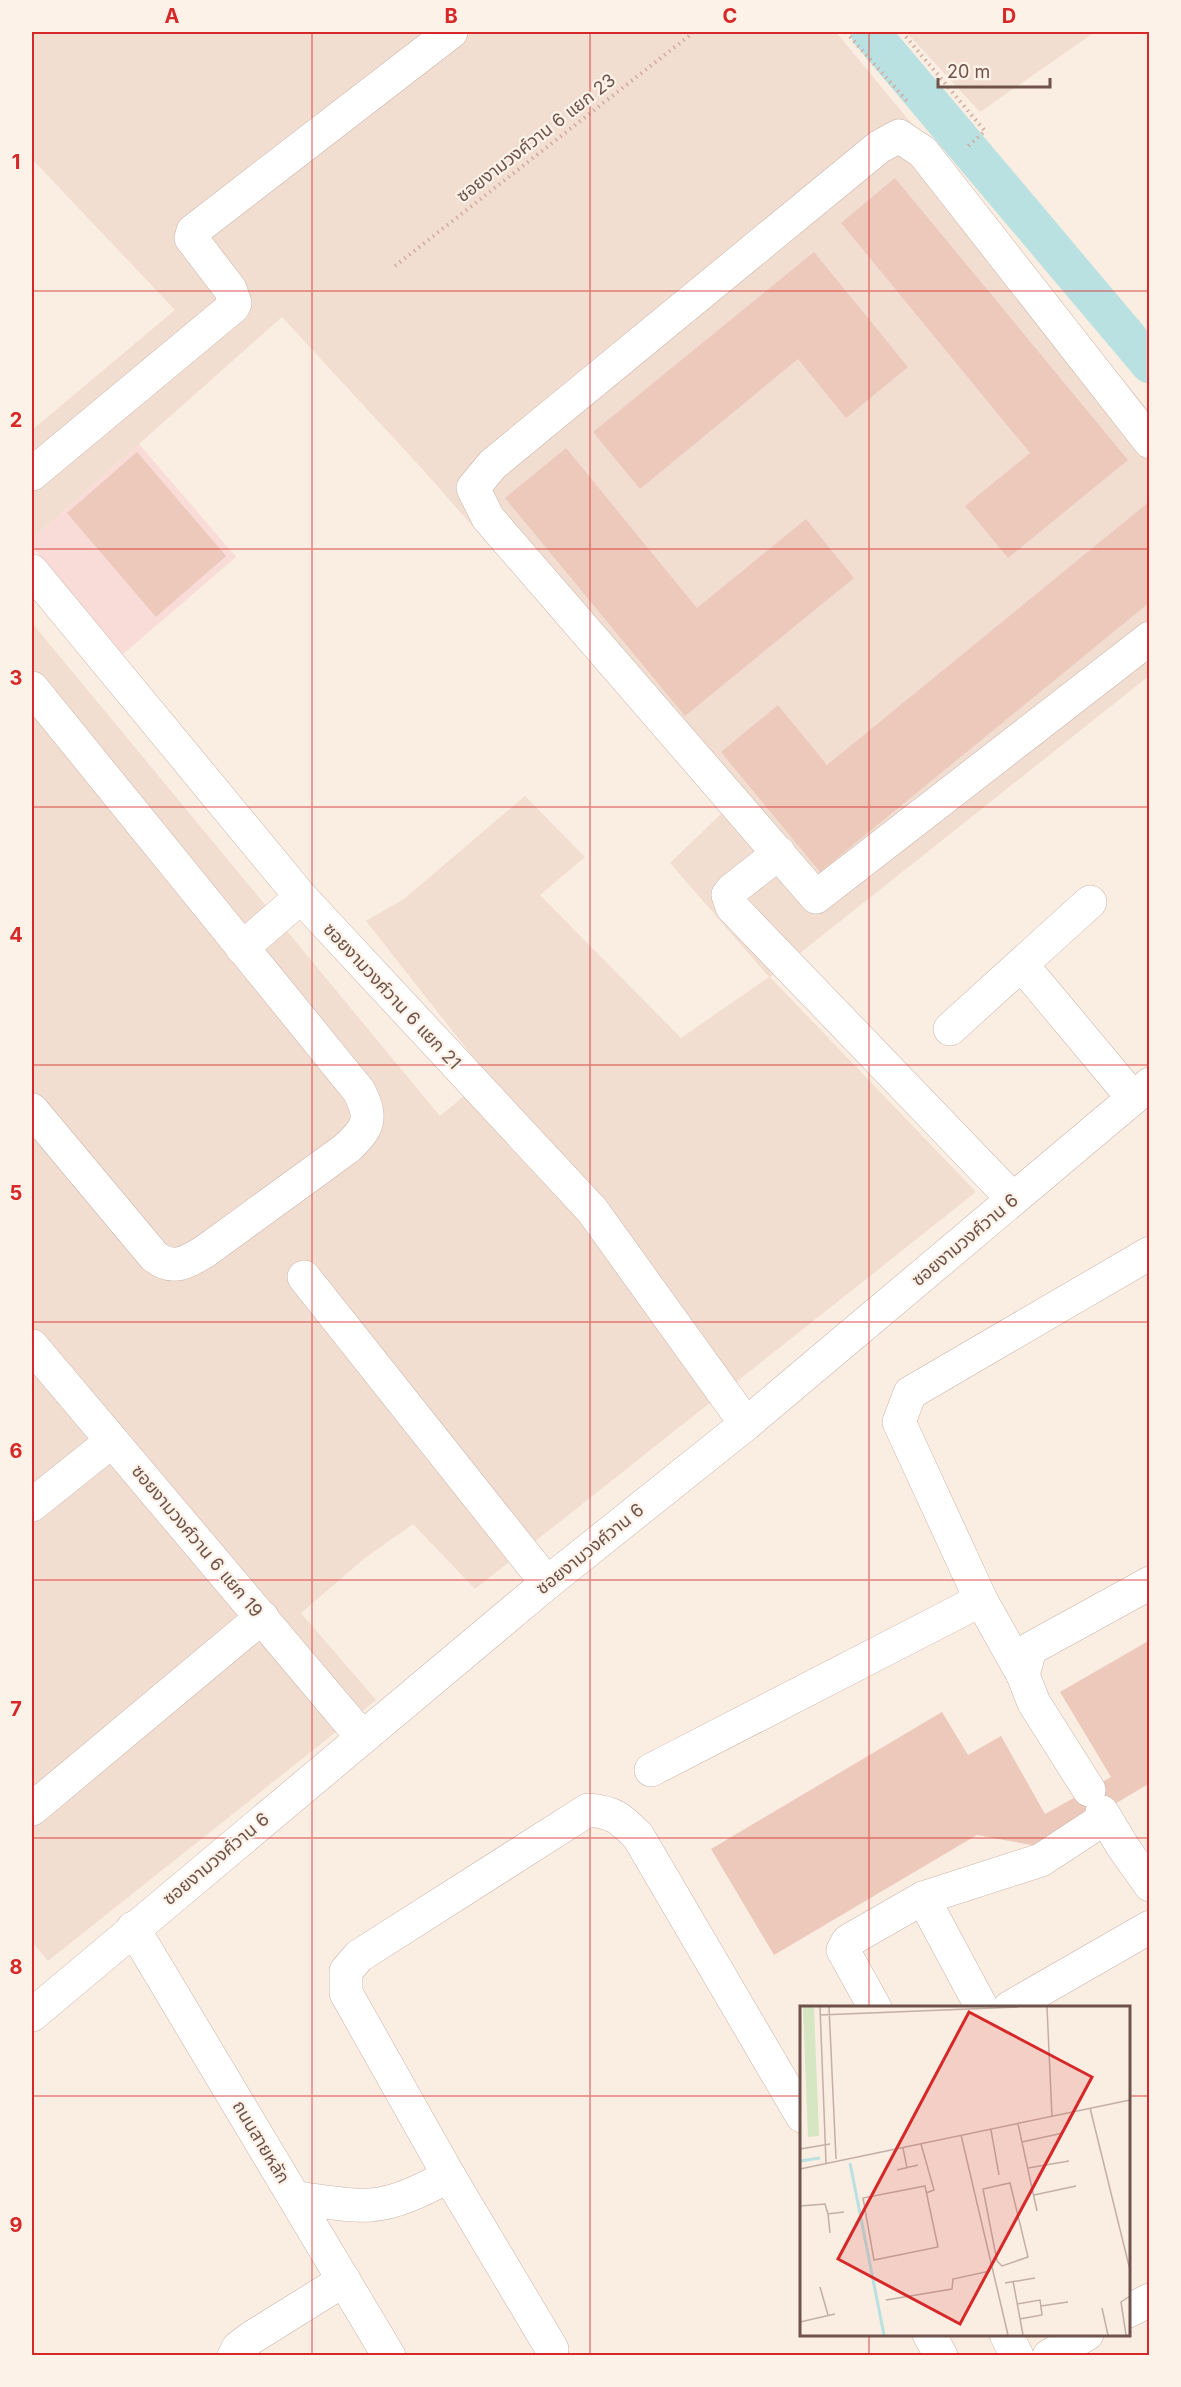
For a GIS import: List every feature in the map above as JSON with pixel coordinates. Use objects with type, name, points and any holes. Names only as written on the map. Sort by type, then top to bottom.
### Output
[{"type":"street","points":[[32,474],[233,307],[235,303],[230,289],[191,238],[193,231],[452,32]]},
{"type":"street","points":[[1149,442],[923,152],[899,136],[870,155],[493,464],[473,488],[488,518],[816,897],[1149,638]]},
{"type":"street","name":"ซอยงามวงศ์วาน 6 แยก 21","points":[[32,571],[300,897],[592,1210],[747,1424]]},
{"type":"street","points":[[32,688],[359,1091],[367,1107],[368,1119],[364,1132],[347,1148],[204,1252],[186,1263],[168,1265],[154,1256],[32,1110]]},
{"type":"street","points":[[778,853],[732,890],[728,895],[732,907],[1013,1199]]},
{"type":"street","points":[[242,948],[300,897]]},
{"type":"street","points":[[950,1029],[1090,902]]},
{"type":"street","points":[[1022,965],[1141,1091]]},
{"type":"street","name":"ซอยงามวงศ์วาน 6","points":[[32,2015],[547,1583],[747,1424],[1141,1091]]},
{"type":"street","points":[[1149,1253],[910,1393],[899,1422],[981,1600],[1023,1675],[1034,1703],[1149,1885]]},
{"type":"street","points":[[304,1277],[547,1583]]},
{"type":"street","name":"ซอยงามวงศ์วาน 6 แยก 19","points":[[32,1346],[362,1737]]},
{"type":"street","points":[[32,1505],[112,1441]]},
{"type":"street","points":[[1023,1675],[1030,1649],[1149,1583]]},
{"type":"street","points":[[651,1770],[981,1600]]},
{"type":"street","points":[[32,1809],[261,1617]]},
{"type":"street","points":[[874,2006],[843,1950],[848,1941],[923,1898],[1041,1860],[1099,1807]]},
{"type":"street","points":[[547,2353],[346,1993],[346,1971],[359,1956],[588,1810],[606,1812],[620,1818],[638,1836],[800,2114]]},
{"type":"street","points":[[923,1898],[981,2006]]},
{"type":"street","points":[[1011,2006],[1149,1927]]},
{"type":"street","name":"ถนนสายหลัก","points":[[133,1928],[389,2355]]},
{"type":"street","points":[[294,2198],[368,2206],[397,2200],[449,2176]]},
{"type":"street","points":[[234,2355],[238,2348],[252,2338],[344,2280]]},
{"type":"street","points":[[1130,2311],[1149,2300]]},
{"type":"street","points":[[930,2336],[941,2355]]},
{"type":"street","points":[[1007,2336],[1017,2355]]},
{"type":"street","points":[[1049,2355],[1083,2336]]},
{"type":"path","name":"ซอยงามวงศ์วาน 6 แยก 23","points":[[395,266],[694,32]]},
{"type":"path","points":[[902,32],[986,131],[964,150]]},
{"type":"shaded area","points":[[32,32],[836,32],[1149,411],[1149,676],[770,977],[976,1192],[475,1589],[413,1524],[365,1558],[301,1613],[376,1700],[48,1961],[32,1942],[32,623],[440,1116],[488,1076],[366,921],[404,899],[525,796],[585,857],[540,895],[681,1038],[769,977],[670,863],[723,812],[425,472],[282,317],[32,539],[32,430],[175,310],[32,159]]},
{"type":"shaded area","points":[[906,32],[1095,32],[980,112]]},
{"type":"shaded area","points":[[139,444],[236,557],[123,654],[32,546],[32,539]]},
{"type":"building","points":[[895,178],[1128,460],[1008,558],[965,506],[1030,453],[841,223]]},
{"type":"building","points":[[814,252],[908,367],[846,418],[798,359],[640,489],[593,432]]},
{"type":"building","points":[[566,448],[697,608],[806,519],[854,578],[685,716],[505,498]]},
{"type":"building","points":[[137,452],[226,556],[156,617],[67,513]]},
{"type":"building","points":[[1150,501],[1150,602],[820,872],[721,752],[778,705],[827,765]]},
{"type":"building","points":[[1150,1640],[1150,1783],[1042,1847],[977,1835],[774,1955],[711,1849],[942,1712],[968,1755],[1001,1736],[1045,1814],[1111,1777],[1060,1692]]},
{"type":"waterway","points":[[870,32],[1150,364]]}]
